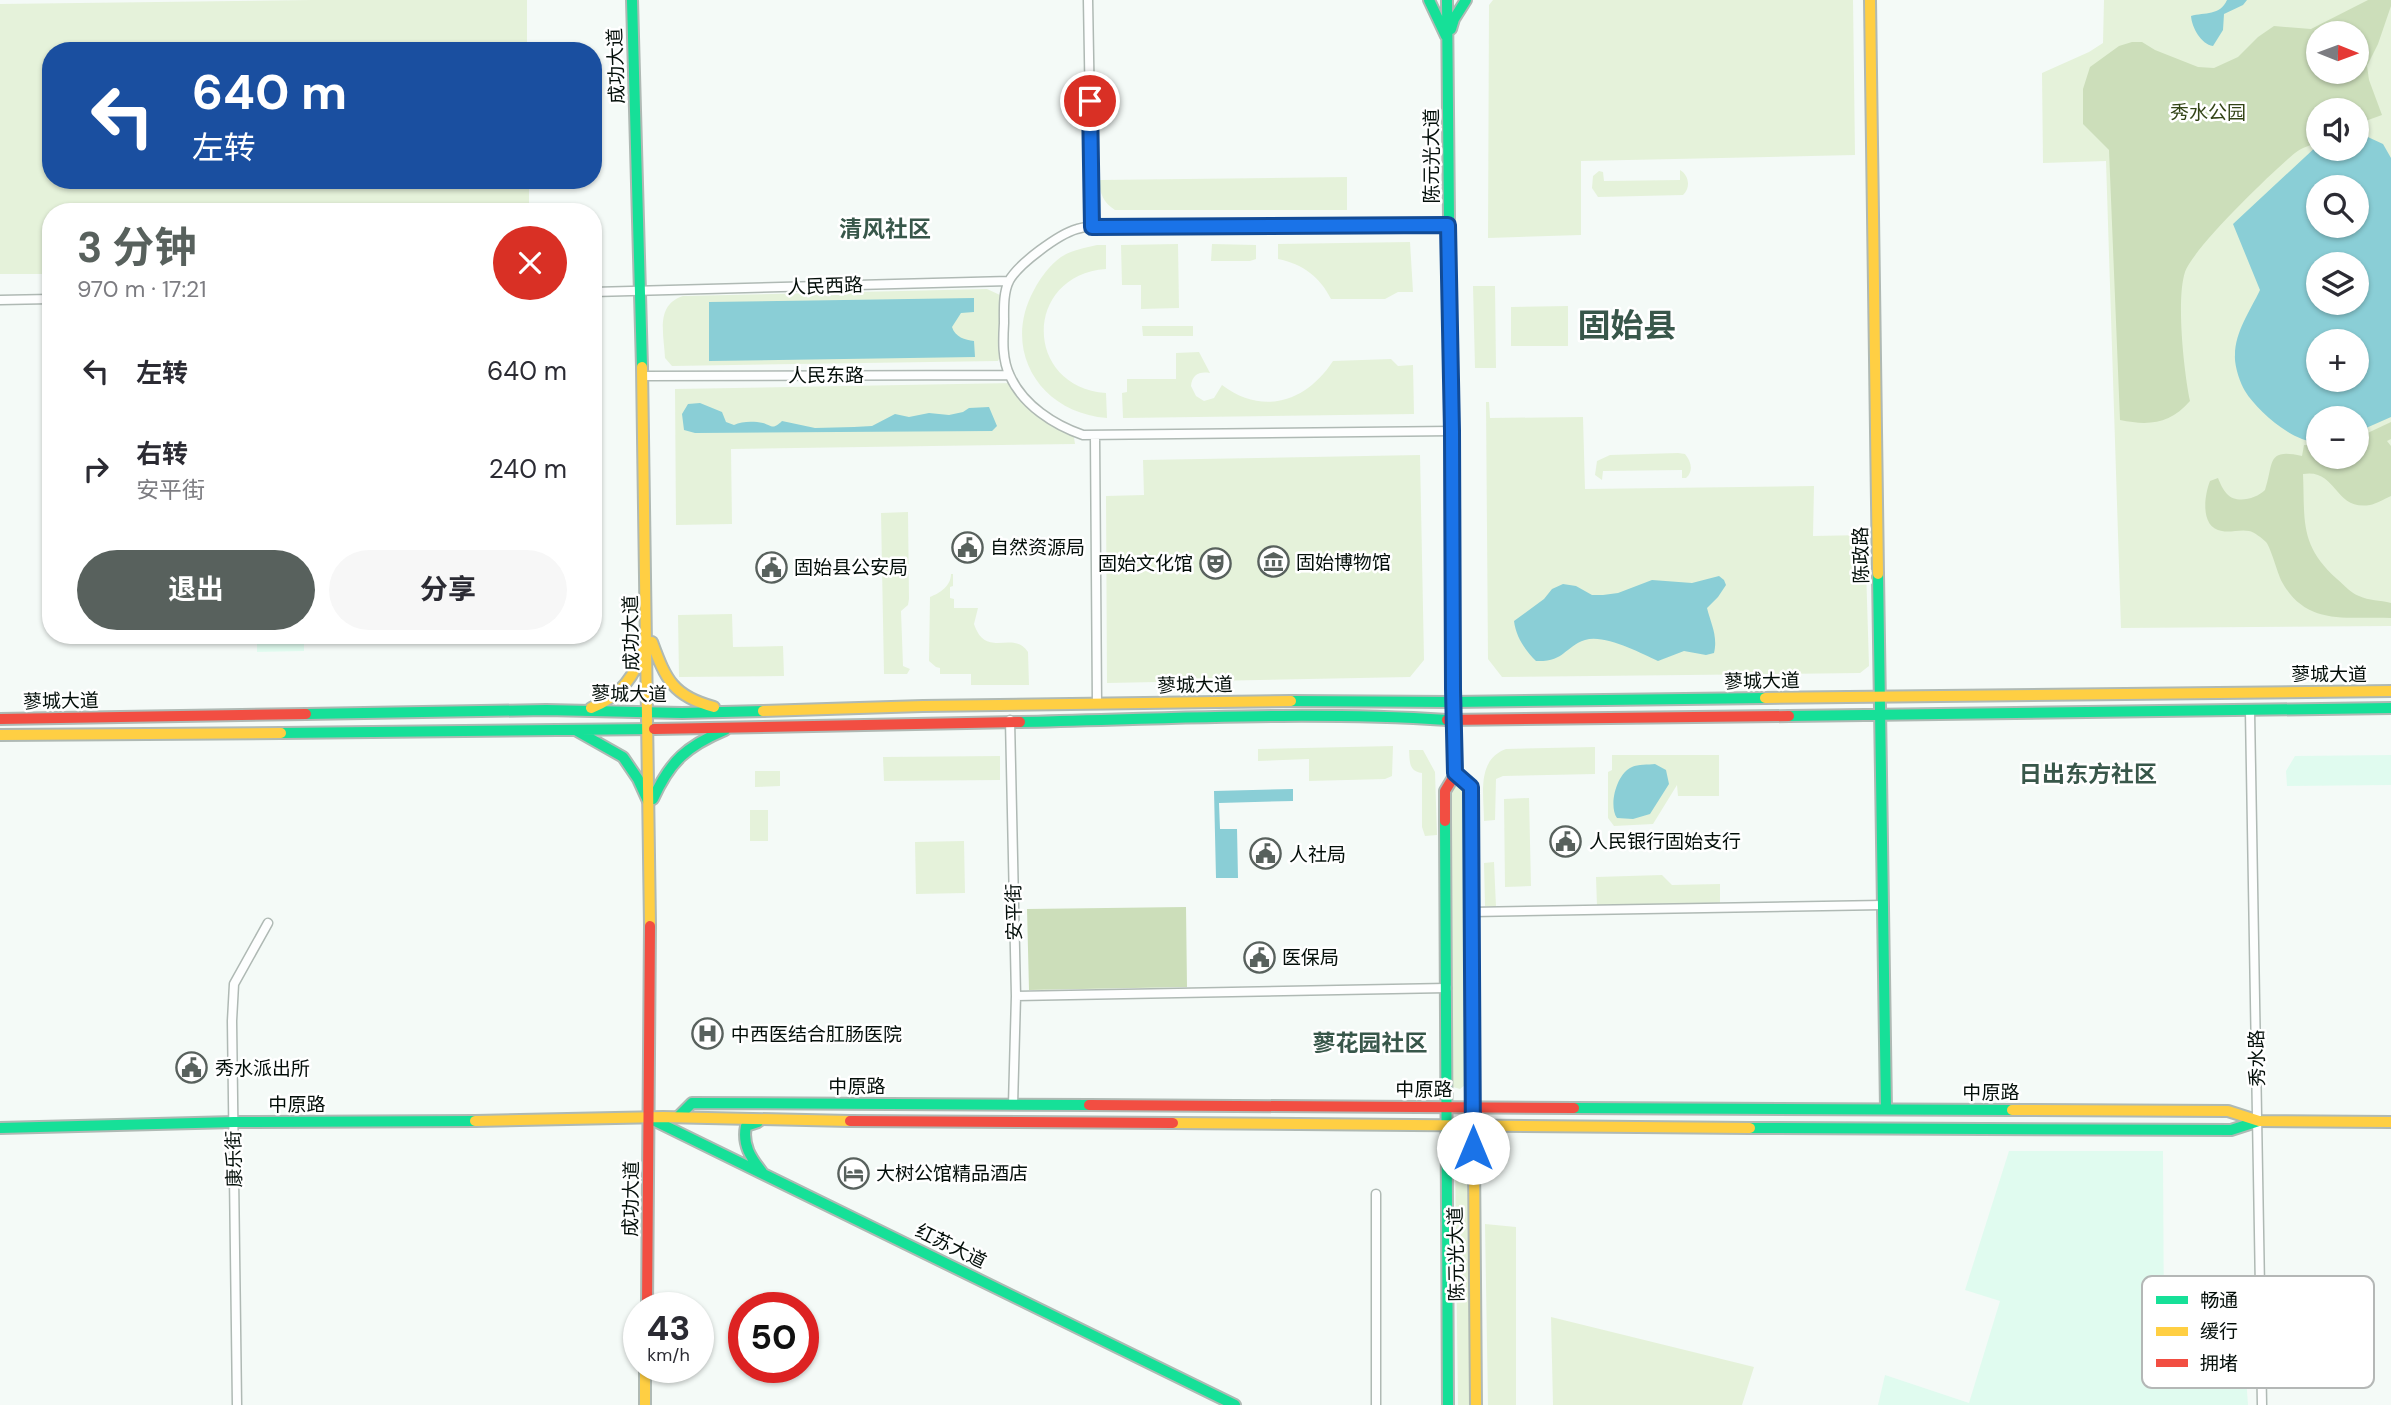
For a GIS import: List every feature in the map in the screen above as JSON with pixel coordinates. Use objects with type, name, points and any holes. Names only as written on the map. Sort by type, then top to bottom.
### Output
[{"type":"main road","name":"成功大道","points":[[632,0],[650,713],[647,1292]]},
{"type":"main road","points":[[1429,0],[1448,38]]},
{"type":"main road","name":"陈元光大道","points":[[1447,0],[1455,773],[1445,792],[1448,1405]]},
{"type":"main road","points":[[1448,38],[1454,19],[1466,0]]},
{"type":"main road","name":"陈政路","points":[[1870,0],[1886,1109]]},
{"type":"main road","points":[[583,711],[602,705],[629,685],[642,658],[648,632]]},
{"type":"main road","points":[[648,632],[666,676],[678,692],[692,702],[732,711]]},
{"type":"main road","name":"蓼城大道","points":[[0,719],[546,710],[650,713],[1271,701],[1453,702],[2391,691]]},
{"type":"main road","name":"蓼城大道","points":[[0,735],[732,728],[1250,717],[1402,717],[1454,720],[2391,708]]},
{"type":"main road","points":[[650,806],[666,771],[679,755],[715,734],[732,728]]},
{"type":"main road","points":[[574,729],[624,757],[650,806]]},
{"type":"main road","name":"陈元光大道","points":[[1455,773],[1471,787],[1476,1405]]},
{"type":"main road","name":"中原路","points":[[678,1117],[692,1103],[2228,1111],[2259,1121],[2391,1122]]},
{"type":"main road","name":"中原路","points":[[0,1128],[234,1122],[678,1117],[1793,1129],[2231,1130],[2259,1121]]},
{"type":"main road","name":"红苏大道","points":[[650,1119],[1235,1405]]},
{"type":"main road","points":[[764,1174],[746,1151],[744,1133],[746,1126],[766,1120]]},
{"type":"main road","points":[[645,1383],[645,1405]]},
{"type":"street","points":[[1088,0],[1092,227]]},
{"type":"street","points":[[1448,225],[1077,229],[1060,237],[1023,266],[1009,281],[1004,304],[1003,338],[1009,376],[1016,388],[1040,412],[1073,431],[1095,436],[1452,431]]},
{"type":"street","name":"人民西路","points":[[602,292],[1009,281]]},
{"type":"street","points":[[0,300],[42,299]]},
{"type":"street","name":"人民东路","points":[[642,376],[1009,376]]},
{"type":"street","points":[[1095,436],[1097,704]]},
{"type":"street","name":"秀水路","points":[[2250,711],[2261,1276]]},
{"type":"street","name":"安平街","points":[[1010,720],[1016,996],[1013,1105]]},
{"type":"street","points":[[1472,912],[1883,905]]},
{"type":"street","name":"康乐街","points":[[237,1405],[232,1021],[234,984],[268,923]]},
{"type":"street","points":[[1016,996],[1447,988]]},
{"type":"street","points":[[1376,1194],[1376,1405]]},
{"type":"shaded area","points":[[257,644],[304,644],[304,651],[257,652]]},
{"type":"shaded area","points":[[2391,755],[2391,785],[2287,786],[2286,771],[2295,756]]},
{"type":"shaded area","points":[[2009,1151],[2163,1151],[2164,1276],[2142,1276],[2142,1388],[2247,1388],[2248,1405],[1878,1405],[1885,1375],[1969,1403],[2000,1301],[1965,1290]]},
{"type":"green space","points":[[527,0],[527,42],[42,42],[42,189],[529,189],[529,203],[42,203],[42,274],[0,274],[0,4]]},
{"type":"green space","points":[[1493,0],[1853,0],[1855,155],[1581,161],[1581,235],[1488,238],[1489,5]]},
{"type":"green space","name":"秀水公园","points":[[2104,0],[2391,0],[2391,626],[2121,628],[2106,161],[2043,163],[2042,73],[2103,43]]},
{"type":"green space","points":[[2368,0],[2391,0],[2378,44],[2370,60],[2370,21],[2327,21]]},
{"type":"green space","points":[[2274,26],[2306,29],[2306,84],[2370,83],[2382,115],[2369,120],[2369,98],[2306,98],[2306,147],[2295,153],[2252,192],[2191,260],[2185,272],[2181,317],[2190,401],[2167,419],[2150,423],[2120,420],[2109,150],[2083,124],[2083,89],[2090,67],[2119,46],[2142,42],[2198,67],[2214,68],[2238,57],[2258,37]]},
{"type":"green space","points":[[1680,170],[1688,182],[1683,195],[1598,197],[1592,188],[1593,176],[1599,171],[1603,172],[1604,181],[1680,180]]},
{"type":"green space","points":[[1347,177],[1347,210],[1115,210],[1103,197],[1099,180]]},
{"type":"green space","points":[[1410,242],[1413,292],[1398,292],[1385,299],[1331,299],[1322,284],[1310,273],[1295,264],[1278,259],[1278,244]]},
{"type":"green space","points":[[1178,244],[1179,308],[1141,309],[1141,285],[1122,285],[1121,245]]},
{"type":"green space","points":[[1212,244],[1256,245],[1256,259],[1211,261]]},
{"type":"green space","points":[[1097,245],[1106,245],[1106,269],[1079,276],[1059,290],[1048,309],[1044,331],[1048,353],[1059,372],[1079,386],[1106,393],[1107,418],[1083,414],[1046,391],[1033,375],[1025,356],[1022,335],[1025,313],[1034,290],[1046,272],[1065,255]]},
{"type":"green space","points":[[1473,286],[1495,286],[1496,368],[1475,368]]},
{"type":"green space","points":[[987,289],[1000,295],[998,361],[672,366],[665,358],[665,313],[674,300],[683,296]]},
{"type":"green space","points":[[1568,306],[1568,346],[1511,346],[1511,307]]},
{"type":"green space","points":[[1142,326],[1193,326],[1193,336],[1143,336]]},
{"type":"green space","points":[[1199,352],[1210,373],[1197,375],[1191,386],[1196,396],[1204,401],[1214,398],[1222,385],[1237,395],[1253,400],[1283,400],[1310,386],[1333,361],[1391,359],[1398,366],[1413,365],[1414,414],[1123,418],[1122,393],[1127,392],[1127,379],[1176,379],[1176,353]]},
{"type":"green space","points":[[1014,383],[1040,412],[1073,431],[1075,444],[731,449],[732,524],[676,525],[675,389]]},
{"type":"green space","points":[[1486,402],[1489,402],[1490,418],[1583,417],[1585,489],[1814,486],[1813,536],[1865,535],[1869,666],[1860,673],[1502,677],[1488,659]]},
{"type":"green space","points":[[2391,422],[2391,439],[2387,441],[2391,446],[2391,496],[2372,504],[2358,505],[2349,502],[2323,477],[2303,474],[2306,531],[2316,555],[2325,567],[2353,593],[2367,599],[2391,603],[2391,618],[2344,618],[2316,613],[2292,596],[2282,582],[2264,540],[2251,532],[2222,531],[2210,524],[2205,503],[2210,481],[2218,478],[2224,491],[2235,499],[2251,498],[2265,490],[2271,465],[2277,456],[2302,456],[2304,445],[2306,469],[2369,469],[2369,432]]},
{"type":"green space","points":[[1685,454],[1690,463],[1691,469],[1686,478],[1682,478],[1682,470],[1603,471],[1602,480],[1595,475],[1597,461],[1610,455]]},
{"type":"green space","points":[[1420,455],[1424,660],[1410,677],[1107,683],[1106,496],[1144,495],[1143,460]]},
{"type":"green space","points":[[908,512],[909,599],[908,605],[901,611],[903,666],[910,669],[907,674],[884,674],[881,513]]},
{"type":"green space","points":[[951,574],[953,586],[950,587],[950,598],[954,599],[954,608],[978,608],[974,624],[979,635],[992,643],[1015,643],[1028,652],[1029,685],[971,685],[971,674],[940,674],[940,668],[929,661],[930,597],[944,588]]},
{"type":"green space","points":[[732,614],[733,647],[783,646],[784,676],[679,677],[678,615]]},
{"type":"green space","points":[[1393,746],[1392,776],[1385,779],[1309,781],[1309,759],[1258,761],[1258,749]]},
{"type":"green space","points":[[1595,747],[1595,774],[1503,776],[1496,779],[1495,820],[1484,821],[1484,779],[1490,761],[1496,754],[1506,749]]},
{"type":"green space","points":[[1409,750],[1423,750],[1435,772],[1437,835],[1425,836],[1422,827],[1422,773],[1412,768]]},
{"type":"green space","points":[[1612,755],[1719,755],[1719,796],[1678,796],[1677,785],[1653,824],[1614,826],[1608,818],[1608,772],[1612,770]]},
{"type":"green space","points":[[1000,756],[1000,780],[884,781],[883,757]]},
{"type":"green space","points":[[755,771],[780,771],[780,786],[755,787]]},
{"type":"green space","points":[[1454,786],[1460,786],[1465,792],[1465,1085],[1460,1089],[1453,1087],[1451,1078],[1450,793]]},
{"type":"green space","points":[[1529,798],[1531,886],[1505,887],[1504,799]]},
{"type":"green space","points":[[750,810],[768,810],[768,841],[750,841]]},
{"type":"green space","points":[[964,841],[965,893],[916,894],[915,842]]},
{"type":"green space","points":[[1494,862],[1496,907],[1485,906],[1484,863]]},
{"type":"green space","points":[[1662,875],[1672,885],[1720,884],[1720,905],[1597,906],[1596,877]]},
{"type":"green space","points":[[1186,907],[1187,987],[1029,990],[1027,909]]},
{"type":"green space","points":[[1461,1150],[1469,1155],[1473,1405],[1458,1405],[1455,1156]]},
{"type":"green space","points":[[1485,1224],[1516,1227],[1516,1405],[1488,1405]]},
{"type":"green space","points":[[1551,1317],[1754,1367],[1742,1405],[1553,1405]]},
{"type":"water","points":[[2227,0],[2247,0],[2243,5],[2224,14],[2223,30],[2213,46],[2209,45],[2198,35],[2191,16],[2216,11]]},
{"type":"water","points":[[2369,138],[2383,144],[2391,158],[2391,417],[2369,427],[2369,406],[2306,406],[2306,440],[2278,425],[2251,399],[2236,369],[2236,346],[2244,322],[2260,290],[2233,224],[2306,156],[2306,161],[2369,161]]},
{"type":"water","points":[[974,298],[974,312],[961,313],[952,327],[961,337],[974,341],[975,357],[709,361],[709,302]]},
{"type":"water","points":[[700,403],[722,412],[726,422],[734,425],[752,422],[774,426],[782,421],[815,428],[872,426],[895,414],[909,417],[929,413],[949,415],[969,408],[989,407],[997,426],[992,431],[695,433],[684,430],[682,414],[688,404]]},
{"type":"water","points":[[1719,576],[1726,585],[1707,608],[1715,641],[1714,653],[1706,655],[1684,651],[1658,661],[1622,645],[1593,639],[1578,643],[1559,657],[1536,661],[1522,643],[1515,627],[1514,621],[1544,599],[1552,589],[1563,584],[1576,586],[1592,595],[1603,595],[1618,593],[1652,580],[1692,583]]},
{"type":"water","points":[[1655,764],[1666,770],[1669,784],[1650,814],[1633,819],[1617,818],[1613,805],[1622,776],[1634,766]]},
{"type":"water","points":[[1293,789],[1293,801],[1219,803],[1220,829],[1237,829],[1238,878],[1216,878],[1214,791]]},
{"type":"traffic: fast","points":[[632,0],[642,367]]},
{"type":"traffic: fast","points":[[1429,0],[1446,36]]},
{"type":"traffic: fast","points":[[1447,0],[1452,552]]},
{"type":"traffic: fast","points":[[1451,29],[1466,0]]},
{"type":"traffic: fast","points":[[1878,574],[1886,1109]]},
{"type":"traffic: fast","points":[[1291,701],[1765,698]]},
{"type":"traffic: fast","points":[[1789,716],[2391,708]]},
{"type":"traffic: fast","points":[[306,714],[546,710],[682,713],[763,711]]},
{"type":"traffic: fast","points":[[1020,722],[1287,716],[1447,720]]},
{"type":"traffic: fast","points":[[281,733],[654,729]]},
{"type":"traffic: fast","points":[[653,799],[666,774],[681,756],[700,742],[725,730]]},
{"type":"traffic: fast","points":[[577,731],[623,757],[638,779],[648,801]]},
{"type":"traffic: fast","points":[[1445,821],[1448,1405]]},
{"type":"traffic: fast","points":[[678,1117],[692,1103],[1089,1105]]},
{"type":"traffic: fast","points":[[1574,1108],[2012,1110]]},
{"type":"traffic: fast","points":[[651,1119],[1235,1405]]},
{"type":"traffic: fast","points":[[0,1128],[234,1122],[475,1121]]},
{"type":"traffic: fast","points":[[1750,1128],[2231,1130],[2259,1121]]},
{"type":"traffic: fast","points":[[758,1122],[746,1126],[745,1139],[751,1156],[762,1172]]},
{"type":"traffic: slow","points":[[1870,0],[1878,574]]},
{"type":"traffic: slow","points":[[642,367],[650,926]]},
{"type":"traffic: slow","points":[[652,642],[673,685],[689,698],[714,707]]},
{"type":"traffic: slow","points":[[591,708],[619,691],[637,667],[645,646]]},
{"type":"traffic: slow","points":[[1765,698],[2391,691]]},
{"type":"traffic: slow","points":[[763,711],[1291,701]]},
{"type":"traffic: slow","points":[[0,735],[281,733]]},
{"type":"traffic: slow","points":[[1456,773],[1471,787],[1476,1405]]},
{"type":"traffic: slow","points":[[2012,1110],[2228,1111],[2259,1121],[2391,1122]]},
{"type":"traffic: slow","points":[[475,1121],[663,1117],[850,1121]]},
{"type":"traffic: slow","points":[[1173,1123],[1750,1128]]},
{"type":"traffic: slow","points":[[645,1383],[645,1405]]},
{"type":"traffic: jam","points":[[1445,821],[1445,791],[1456,773],[1452,552]]},
{"type":"traffic: jam","points":[[0,719],[306,714]]},
{"type":"traffic: jam","points":[[1447,720],[1789,716]]},
{"type":"traffic: jam","points":[[654,729],[1020,722]]},
{"type":"traffic: jam","points":[[647,1292],[650,926]]},
{"type":"traffic: jam","points":[[1089,1105],[1574,1108]]},
{"type":"traffic: jam","points":[[850,1121],[1173,1123]]},
{"type":"place","name":"自然资源局","points":[[967,547]]},
{"type":"place","name":"固始博物馆","points":[[1273,562]]},
{"type":"place","name":"固始文化馆","points":[[1216,563]]},
{"type":"place","name":"固始县公安局","points":[[771,567]]},
{"type":"place","name":"人民银行固始支行","points":[[1566,841]]},
{"type":"place","name":"人社局","points":[[1266,854]]},
{"type":"place","name":"医保局","points":[[1259,957]]},
{"type":"place","name":"中西医结合肛肠医院","points":[[708,1034]]},
{"type":"place","name":"秀水派出所","points":[[192,1068]]},
{"type":"place","name":"大树公馆精品酒店","points":[[853,1173]]},
{"type":"district","name":"清风社区","points":[[885,229]]},
{"type":"district","name":"固始县","points":[[1627,325]]},
{"type":"district","name":"日出东方社区","points":[[2088,774]]},
{"type":"district","name":"蓼花园社区","points":[[1370,1043]]},
{"type":"route","points":[[1090,101],[1092,227],[1448,225],[1453,702],[1455,773],[1471,787],[1473,1148]]}]
